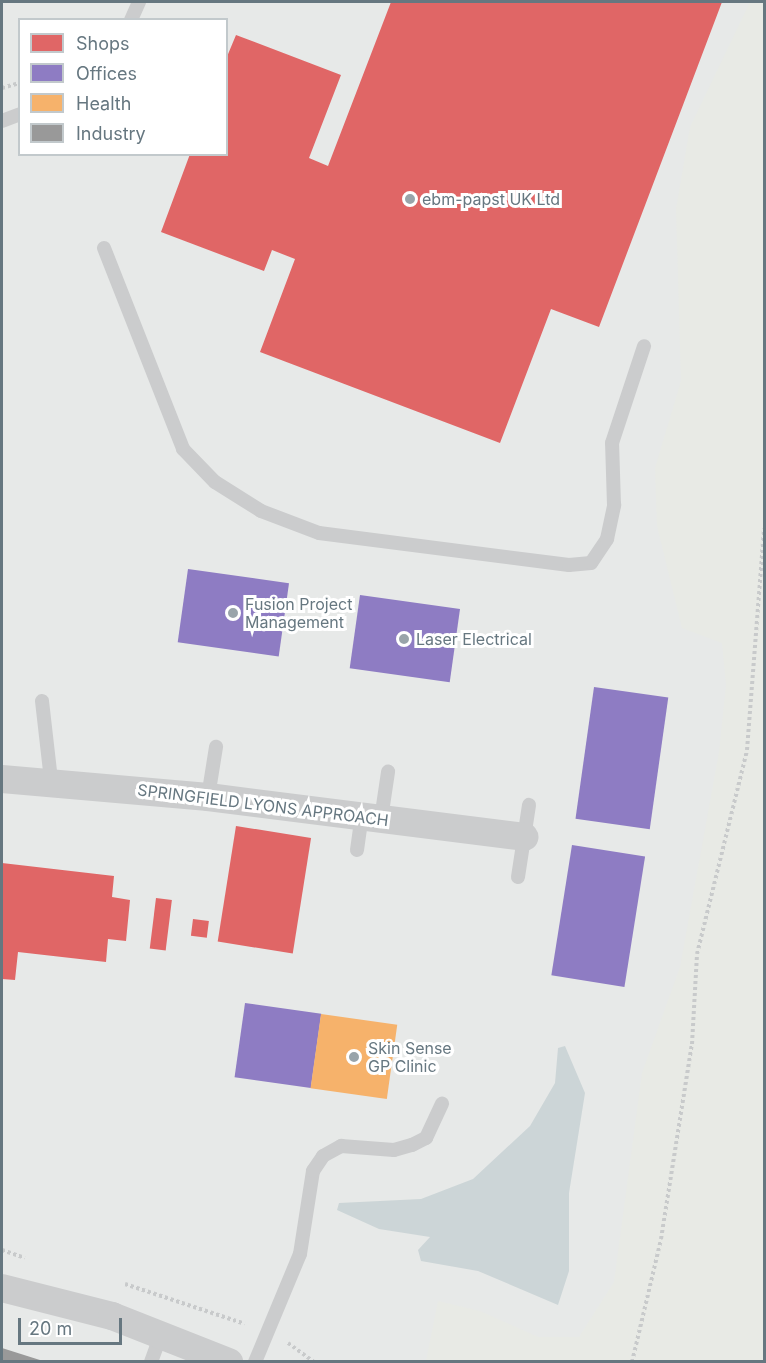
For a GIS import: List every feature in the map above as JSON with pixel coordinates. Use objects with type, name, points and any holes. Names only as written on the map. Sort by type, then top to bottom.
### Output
[{"type":"street","name":"SPRINGFIELD LYONS APPROACH","points":[[2,779],[51,780],[208,797],[524,837]]},
{"type":"street","points":[[2,1288],[162,1332],[229,1362]]},
{"type":"lane","points":[[132,18],[139,2]]},
{"type":"lane","points":[[2,121],[18,115]]},
{"type":"lane","points":[[104,248],[183,449],[215,482],[261,512],[319,533],[569,566],[591,563],[607,539],[614,505],[612,443],[644,346]]},
{"type":"lane","points":[[42,701],[51,780]]},
{"type":"lane","points":[[208,797],[216,747]]},
{"type":"lane","points":[[357,850],[388,772]]},
{"type":"lane","points":[[518,877],[529,805]]},
{"type":"lane","points":[[255,1362],[300,1254],[313,1171],[323,1156],[341,1146],[394,1150],[412,1145],[426,1138],[441,1104]]},
{"type":"lane","points":[[151,1362],[162,1332]]},
{"type":"path","points":[[2,88],[18,84]]},
{"type":"path","points":[[632,1362],[661,1239],[692,1044],[697,954],[747,750],[765,529]]},
{"type":"shaded area","points":[[2,2],[764,2],[764,1361],[2,1361]]},
{"type":"shaded area","points":[[750,2],[764,2],[764,1361],[426,1361],[438,1301],[480,1311],[538,1337],[579,1337],[614,1282],[642,1073],[680,967],[719,752],[726,685],[722,643],[682,628],[657,526],[655,468],[681,381],[676,209],[690,127]]},
{"type":"shaded area","points":[[565,1046],[585,1093],[569,1193],[569,1271],[558,1305],[478,1271],[421,1261],[418,1250],[430,1237],[379,1229],[337,1210],[339,1203],[421,1199],[473,1179],[530,1126],[555,1083],[558,1048]]},
{"type":"building: Shops","name":"ebm-papst UK Ltd","points":[[391,2],[722,2],[599,327],[551,309],[500,443],[260,352],[295,259],[272,250],[264,271],[161,232],[189,156],[228,156],[228,54],[236,35],[341,75],[309,158],[328,166]]},
{"type":"building: Shops","points":[[236,826],[311,838],[293,953],[218,942]]},
{"type":"building: Shops","points":[[2,863],[114,876],[112,897],[130,900],[126,941],[108,939],[106,962],[18,952],[15,980],[2,979]]},
{"type":"building: Shops","points":[[156,898],[172,900],[166,951],[150,949]]},
{"type":"building: Shops","points":[[193,919],[209,921],[207,938],[191,936]]},
{"type":"building: Offices","name":"Fusion Project Management","points":[[188,569],[289,583],[279,656],[178,642]]},
{"type":"building: Offices","name":"Laser Electrical","points":[[360,595],[460,609],[450,682],[350,668]]},
{"type":"building: Offices","points":[[594,687],[668,697],[650,829],[575,819]]},
{"type":"building: Offices","points":[[572,845],[645,857],[624,987],[551,975]]},
{"type":"building: Offices","points":[[245,1003],[321,1014],[311,1088],[235,1077]]},
{"type":"building: Health","name":"Skin Sense GP Clinic","points":[[321,1014],[397,1025],[387,1099],[311,1088]]},
{"type":"building: Industry","points":[[2,1348],[43,1361],[43,1362],[2,1362]]},
{"type":"place","name":"ebm-papst UK Ltd","points":[[410,199]]},
{"type":"place","name":"Fusion Project Management","points":[[233,613]]},
{"type":"place","name":"Laser Electrical","points":[[404,639]]},
{"type":"place","name":"Skin Sense GP Clinic","points":[[354,1057]]}]
